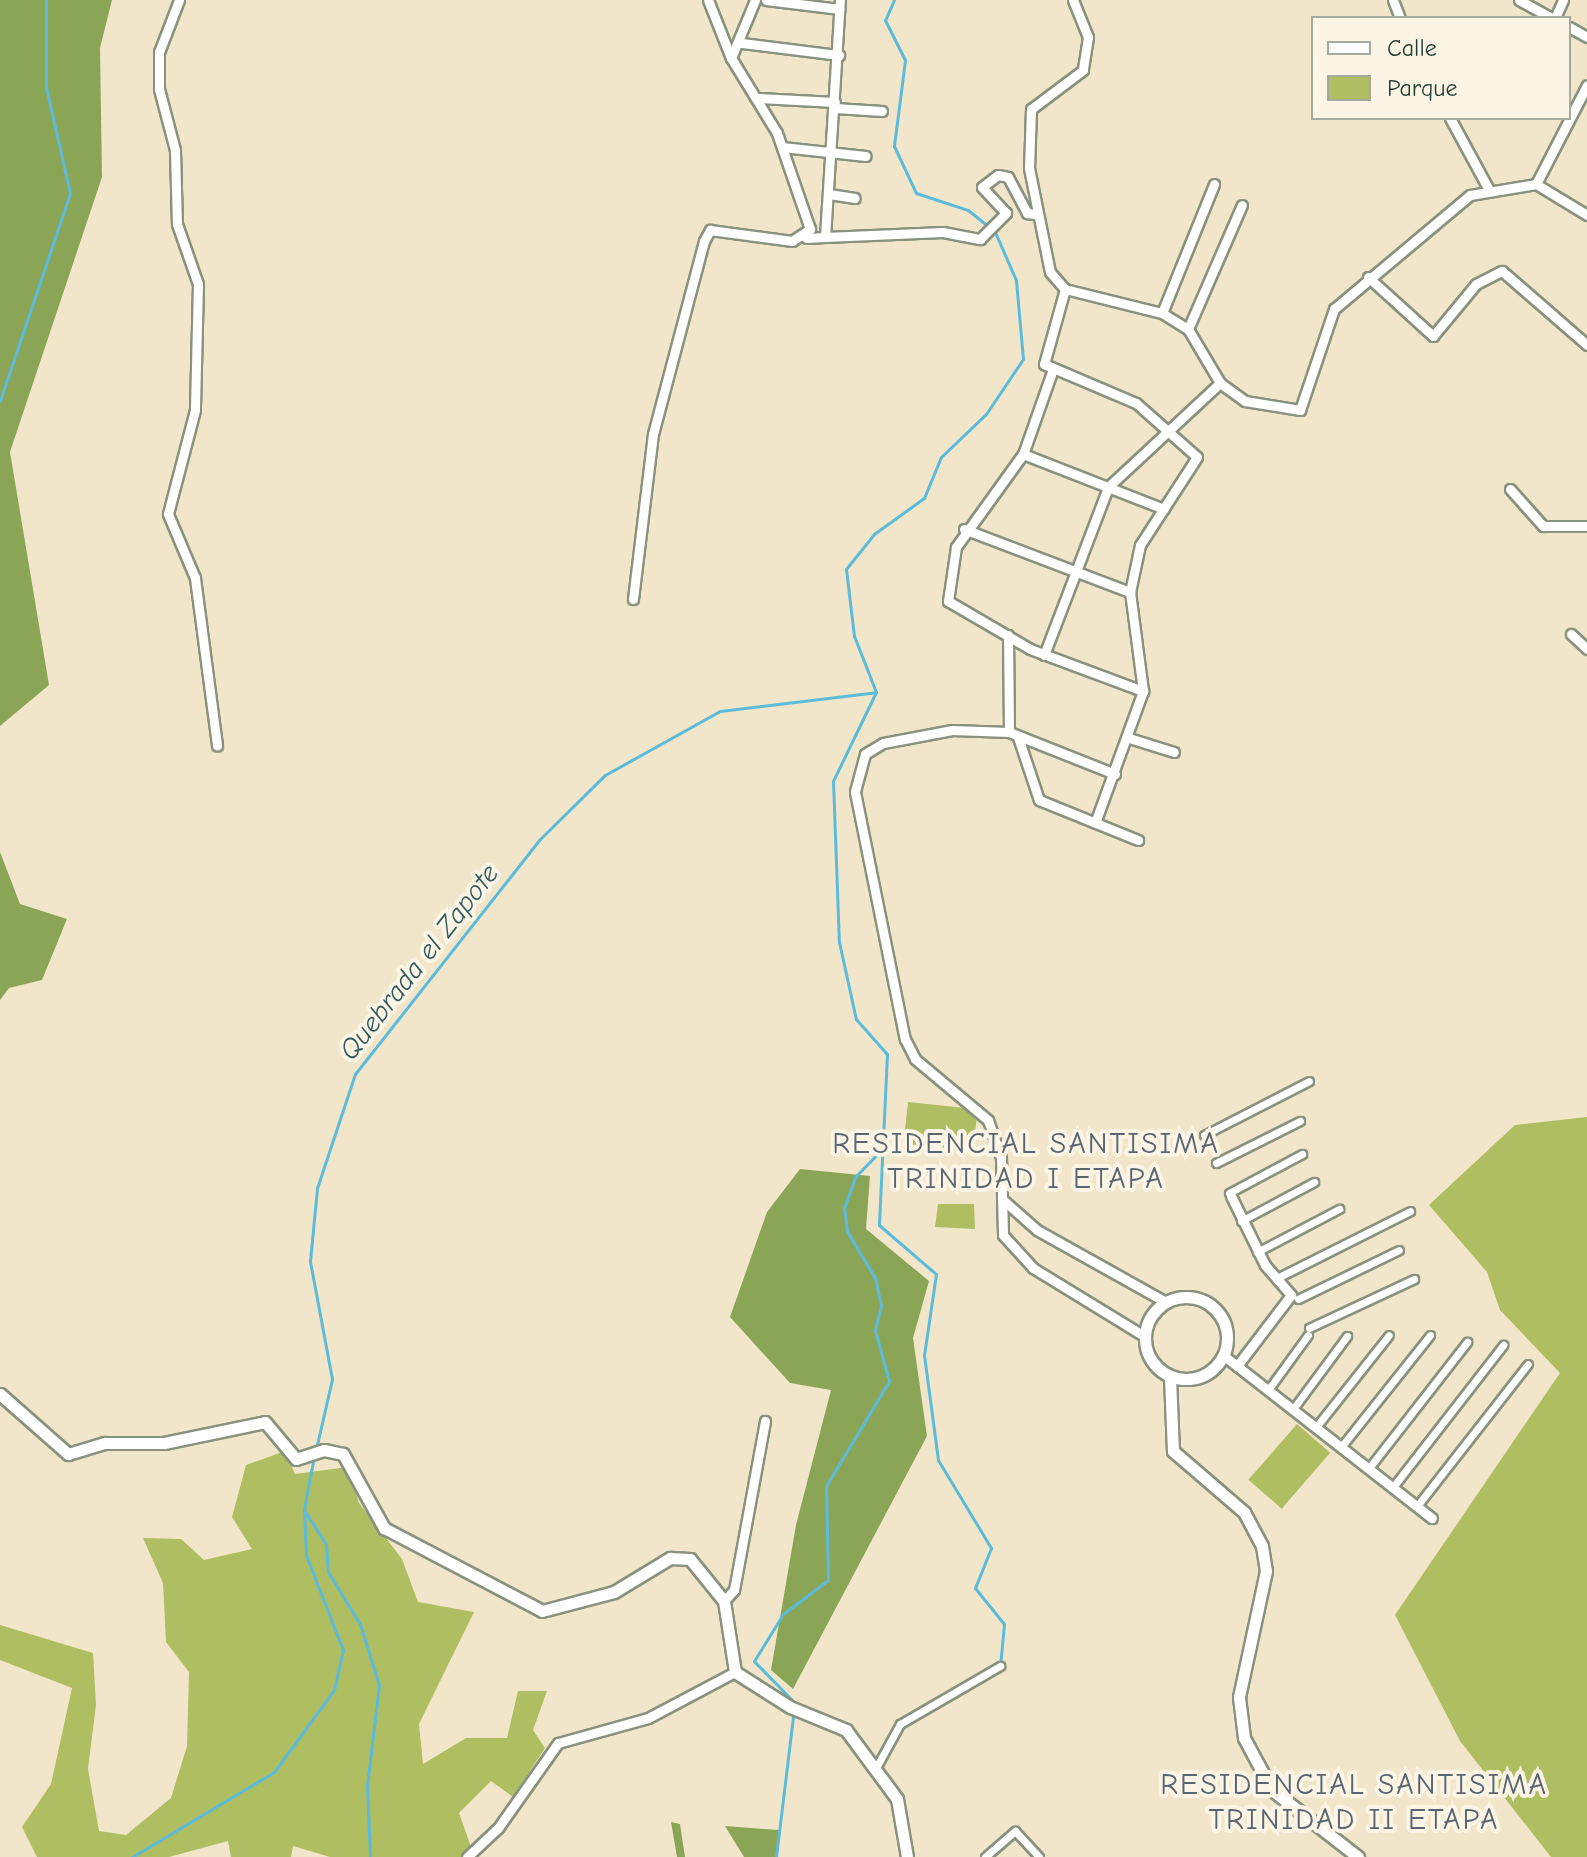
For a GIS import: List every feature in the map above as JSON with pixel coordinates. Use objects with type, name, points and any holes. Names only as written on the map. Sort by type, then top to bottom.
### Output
[{"type":"street","points":[[179,0],[159,52],[159,89],[175,150],[177,224],[198,284],[195,410],[168,514],[195,578],[217,746]]},
{"type":"street","points":[[708,0],[731,58],[759,98],[782,147],[810,229],[806,238]]},
{"type":"street","points":[[731,58],[742,43],[755,0]]},
{"type":"street","points":[[766,0],[839,5],[839,55],[825,237]]},
{"type":"street","points":[[1073,0],[1088,37],[1083,70],[1031,109],[1035,214],[1050,272],[1065,289],[1162,313],[1188,329],[1220,383],[1245,401],[1300,410],[1324,325],[1368,277],[1434,219],[1488,188],[1536,184],[1586,210]]},
{"type":"street","points":[[1519,0],[1550,16]]},
{"type":"street","points":[[742,43],[839,55]]},
{"type":"street","points":[[1571,116],[1587,85]]},
{"type":"street","points":[[759,98],[882,111]]},
{"type":"street","points":[[1451,120],[1488,188]]},
{"type":"street","points":[[1536,184],[1569,120]]},
{"type":"street","points":[[782,147],[866,156]]},
{"type":"street","points":[[633,599],[653,434],[704,241],[710,230],[806,238],[943,232],[980,239],[1006,213],[982,187],[998,175],[1008,177],[1027,213],[1035,214]]},
{"type":"street","points":[[1162,313],[1214,184]]},
{"type":"street","points":[[829,194],[855,198]]},
{"type":"street","points":[[1188,329],[1242,205]]},
{"type":"street","points":[[1368,277],[1433,336],[1476,284],[1502,271],[1587,345]]},
{"type":"street","points":[[1065,289],[1044,358],[1053,369],[1136,403],[1197,457],[1140,545],[1130,592],[1140,686],[1129,738],[1095,823]]},
{"type":"street","points":[[1053,369],[1023,454],[964,529],[948,601],[1030,649],[1140,686]]},
{"type":"street","points":[[1044,655],[1073,570],[1108,487],[1166,429],[1220,383]]},
{"type":"street","points":[[1023,454],[1164,509]]},
{"type":"street","points":[[1510,489],[1543,526],[1587,526]]},
{"type":"street","points":[[964,529],[1130,592]]},
{"type":"street","points":[[1571,634],[1587,649]]},
{"type":"street","points":[[1008,635],[1014,735],[1039,800],[1138,840]]},
{"type":"street","points":[[1030,649],[1049,640]]},
{"type":"street","points":[[1115,774],[1014,735],[952,730],[883,743],[854,776],[905,1039],[915,1059],[988,1120],[1001,1157],[1003,1235],[1025,1261],[1144,1336]]},
{"type":"street","points":[[1129,738],[1174,752]]},
{"type":"street","points":[[1204,1135],[1309,1081]]},
{"type":"street","points":[[1216,1163],[1300,1121]]},
{"type":"street","points":[[1237,1366],[1289,1300],[1257,1252],[1230,1194],[1302,1154]]},
{"type":"street","points":[[1241,1221],[1314,1182]]},
{"type":"street","points":[[1002,1199],[1037,1230],[1166,1302],[1194,1298],[1213,1307],[1227,1332],[1223,1355],[1207,1374],[1170,1377]]},
{"type":"street","points":[[1257,1252],[1339,1209]]},
{"type":"street","points":[[1277,1278],[1410,1211]]},
{"type":"street","points":[[1298,1299],[1399,1250]]},
{"type":"street","points":[[1268,1390],[1309,1331],[1414,1279]]},
{"type":"street","points":[[1166,1302],[1144,1336],[1148,1357],[1170,1377],[1173,1451],[1244,1512],[1262,1546],[1266,1571],[1239,1697],[1244,1738],[1272,1790],[1358,1857]]},
{"type":"street","points":[[1316,1427],[1389,1335]]},
{"type":"street","points":[[1341,1447],[1430,1335]]},
{"type":"street","points":[[1293,1409],[1347,1336]]},
{"type":"street","points":[[1369,1468],[1467,1342]]},
{"type":"street","points":[[1393,1487],[1503,1345]]},
{"type":"street","points":[[1223,1355],[1432,1518]]},
{"type":"street","points":[[1417,1506],[1528,1364]]},
{"type":"street","points":[[0,1394],[64,1454],[265,1422],[296,1459],[324,1450],[343,1454],[384,1528],[542,1611],[614,1592],[678,1557],[694,1561],[724,1601],[735,1672],[790,1707],[846,1730],[877,1766],[897,1799],[907,1857]]},
{"type":"street","points":[[724,1601],[734,1590],[765,1421]]},
{"type":"street","points":[[877,1766],[900,1724],[1000,1666]]},
{"type":"street","points":[[467,1857],[498,1828],[558,1743],[648,1718],[735,1672]]},
{"type":"street","points":[[986,1857],[1015,1831],[1039,1857]]},
{"type":"green space","points":[[0,0],[112,0],[100,48],[102,177],[10,452],[49,685],[0,726]]},
{"type":"green space","points":[[0,852],[20,904],[67,919],[42,980],[9,988],[0,1000]]},
{"type":"green space","points":[[908,1102],[978,1109],[973,1151],[904,1144]]},
{"type":"green space","points":[[1587,1117],[1587,1857],[1551,1857],[1460,1741],[1395,1615],[1560,1373],[1500,1310],[1487,1272],[1429,1205],[1515,1125]]},
{"type":"green space","points":[[800,1169],[870,1176],[866,1229],[929,1281],[913,1338],[927,1436],[793,1689],[771,1670],[796,1525],[831,1390],[790,1383],[730,1317],[767,1212]]},
{"type":"green space","points":[[938,1204],[974,1204],[975,1229],[935,1227]]},
{"type":"green space","points":[[1297,1424],[1330,1453],[1282,1509],[1248,1480]]},
{"type":"green space","points":[[285,1451],[295,1474],[348,1467],[359,1503],[402,1559],[418,1602],[474,1612],[419,1724],[423,1764],[466,1738],[507,1738],[518,1691],[547,1691],[533,1730],[545,1748],[513,1797],[491,1781],[459,1813],[471,1847],[462,1857],[330,1857],[293,1846],[291,1857],[231,1857],[228,1841],[169,1857],[37,1857],[22,1827],[51,1784],[72,1688],[0,1660],[0,1625],[93,1653],[96,1705],[88,1769],[99,1831],[126,1835],[171,1798],[187,1746],[189,1672],[166,1642],[163,1583],[143,1538],[181,1539],[204,1560],[252,1549],[232,1517],[246,1465]]},
{"type":"green space","points":[[671,1822],[680,1824],[685,1857],[677,1857]]},
{"type":"green space","points":[[725,1826],[779,1830],[776,1857],[744,1857]]},
{"type":"waterway","points":[[0,401],[70,193],[46,87],[46,0]]},
{"type":"waterway","points":[[894,0],[885,20],[905,60],[894,146],[916,193],[968,210],[988,226]]},
{"type":"waterway","points":[[876,692],[854,636],[846,569],[874,534],[924,498],[941,457],[986,414],[1023,359],[1016,280],[994,230]]},
{"type":"waterway","points":[[876,692],[833,781],[839,942],[856,1019],[887,1054],[879,1225],[936,1274],[924,1355],[938,1460],[991,1548],[975,1588],[1004,1624],[1000,1666]]},
{"type":"waterway","name":"Quebrada el Zapote","points":[[316,1449],[332,1379],[310,1261],[317,1188],[355,1074],[540,839],[605,775],[720,711],[876,692]]},
{"type":"waterway","points":[[792,1700],[754,1661],[783,1614],[828,1580],[826,1486],[889,1381],[875,1330],[881,1306],[875,1278],[847,1231],[844,1208],[855,1177],[885,1146]]},
{"type":"waterway","name":"Quebrada el Zapote","points":[[132,1857],[274,1772],[334,1690],[343,1650],[306,1555],[304,1509],[314,1456]]},
{"type":"waterway","points":[[304,1510],[326,1544],[328,1572],[360,1624],[379,1685],[367,1785],[370,1857]]},
{"type":"waterway","points":[[776,1857],[793,1716]]},
{"type":"district","name":"RESIDENCIAL SANTISIMA TRINIDAD I ETAPA","points":[[1026,1161]]},
{"type":"district","name":"RESIDENCIAL SANTISIMA TRINIDAD II ETAPA","points":[[1354,1802]]}]
